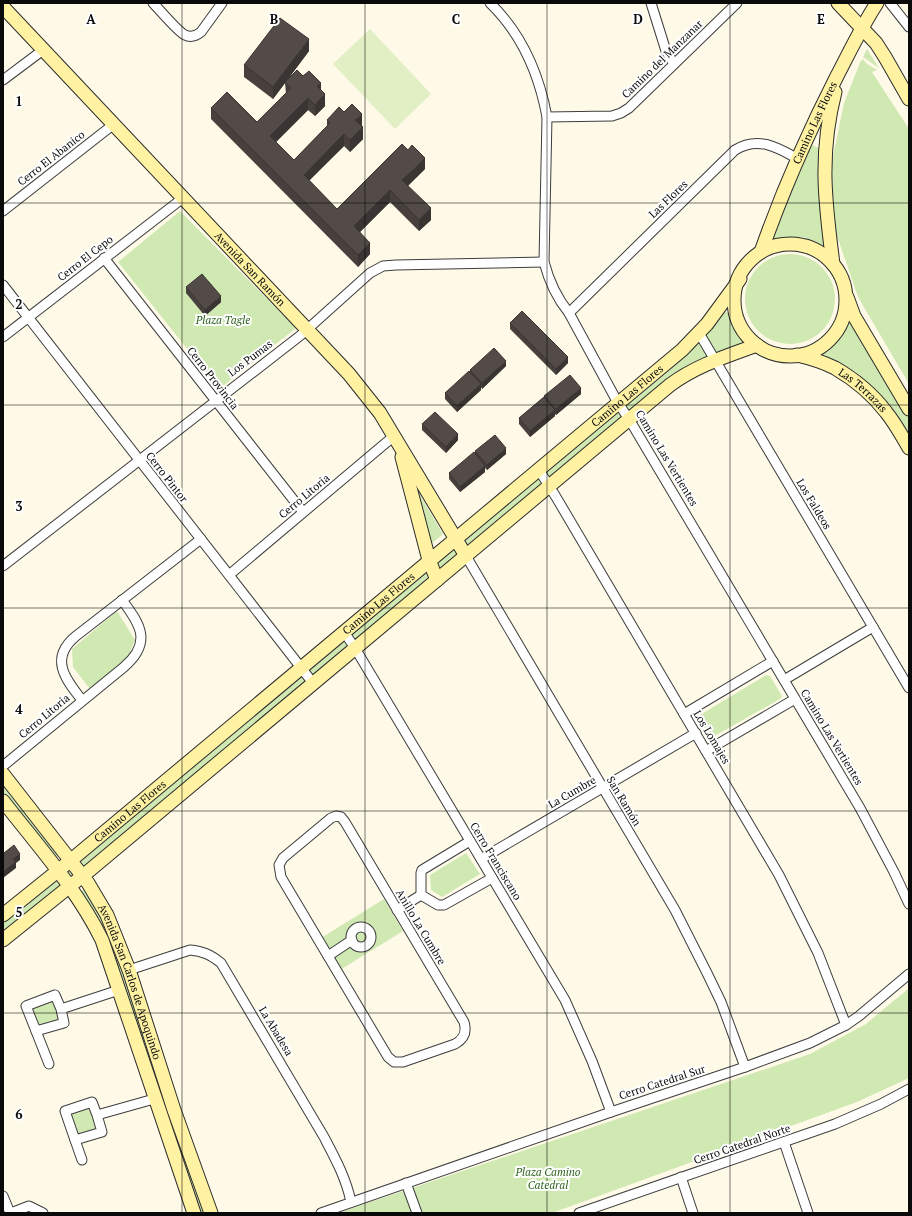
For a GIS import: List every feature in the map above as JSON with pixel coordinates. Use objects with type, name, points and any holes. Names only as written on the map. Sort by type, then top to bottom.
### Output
[{"type":"street","points":[[153,3],[186,36],[197,35],[204,28],[222,3]]},
{"type":"street","name":"Camino Las Vertientes","points":[[490,3],[507,22],[526,52],[539,84],[547,117],[544,262],[555,293],[569,313],[618,403],[630,419],[860,808],[909,904]]},
{"type":"street","points":[[650,3],[666,51],[674,64]]},
{"type":"street","name":"Camino del Manzanar","points":[[547,117],[612,116],[617,115],[629,108],[737,3]]},
{"type":"street","points":[[838,3],[862,28],[885,57],[909,99]]},
{"type":"street","name":"Camino Las Flores","points":[[761,252],[798,159],[824,103],[844,61],[877,3]]},
{"type":"street","points":[[890,3],[909,27]]},
{"type":"street","name":"Avenida San Ramón","points":[[3,7],[306,330],[333,356],[365,393],[396,440],[466,556]]},
{"type":"street","points":[[3,80],[43,50]]},
{"type":"street","name":"Camino Las Flores","points":[[833,264],[826,211],[825,160],[827,132],[832,103],[844,61]]},
{"type":"street","name":"Cerro El Abanico","points":[[3,211],[114,124]]},
{"type":"street","name":"Las Flores","points":[[569,313],[735,150],[747,144],[765,143],[798,159]]},
{"type":"street","name":"Cerro El Cepo","points":[[3,338],[183,198]]},
{"type":"street","points":[[781,244],[803,244],[816,250],[833,264],[839,274],[845,291],[844,312],[835,332],[823,344],[816,349],[797,355],[776,354],[757,345],[742,330],[736,315],[734,300],[736,289],[745,269],[761,252],[781,244]]},
{"type":"street","name":"Cerro Provincia","points":[[104,258],[304,512]]},
{"type":"street","name":"Los Pumas","points":[[3,566],[306,330],[362,278],[370,273],[383,266],[396,265],[544,262]]},
{"type":"street","name":"Camino Las Flores","points":[[3,915],[58,871],[682,350],[713,316],[740,279]]},
{"type":"street","name":"Cerro Pintor","points":[[3,285],[313,683]]},
{"type":"street","name":"Las Terrazas","points":[[845,291],[854,316],[909,409]]},
{"type":"street","name":"Los Faldeos","points":[[699,333],[909,688]]},
{"type":"street","name":"Camino Las Flores","points":[[3,940],[83,876],[549,485],[680,378],[715,360],[757,345]]},
{"type":"street","name":"Las Terrazas","points":[[797,355],[817,360],[850,378],[872,397],[886,412],[909,448]]},
{"type":"street","points":[[396,440],[429,560],[437,580]]},
{"type":"street","name":"Cerro Litoria","points":[[229,575],[304,512],[396,440]]},
{"type":"street","name":"Los Lomajes","points":[[539,470],[779,875],[818,953],[846,1025]]},
{"type":"street","name":"Cerro Litoria","points":[[82,700],[65,676],[62,662],[64,650],[71,640],[201,539]]},
{"type":"street","name":"San Ramón","points":[[466,556],[693,944],[721,1002],[745,1067]]},
{"type":"street","name":"Cerro Litoria","points":[[3,766],[130,662],[138,650],[141,638],[140,626],[122,600]]},
{"type":"street","points":[[784,680],[873,627]]},
{"type":"street","name":"Cerro Franciscano","points":[[344,632],[565,1000],[592,1061],[610,1112]]},
{"type":"street","points":[[684,714],[773,661]]},
{"type":"street","points":[[706,751],[796,699]]},
{"type":"street","name":"La Cumbre","points":[[481,859],[696,733]]},
{"type":"street","name":"Avenida San Carlos de Apoquindo","points":[[3,774],[83,876],[97,896],[107,915],[129,970],[174,1110],[210,1213]]},
{"type":"street","name":"Avenida San Carlos de Apoquindo","points":[[3,801],[70,886],[102,940],[154,1099],[194,1213]]},
{"type":"street","name":"Anillo La Cumbre","points":[[339,816],[345,822],[397,910],[464,1022],[466,1031],[459,1042],[399,1063],[391,1060],[385,1054],[281,877],[279,869],[281,861],[333,817],[339,816]]},
{"type":"street","points":[[421,895],[422,870],[470,841]]},
{"type":"street","points":[[421,895],[438,905],[444,905],[492,878]]},
{"type":"street","points":[[397,910],[421,895]]},
{"type":"street","points":[[328,956],[352,940]]},
{"type":"street","name":"La Abadesa","points":[[129,970],[190,950],[199,951],[210,955],[221,963],[339,1164],[348,1187],[351,1202]]},
{"type":"street","name":"Cerro Catedral Sur","points":[[321,1213],[610,1112],[745,1067],[810,1043],[846,1025],[859,1016],[909,974]]},
{"type":"street","points":[[61,1009],[119,990]]},
{"type":"street","points":[[36,1031],[64,1023],[61,1009],[55,995],[26,1006],[49,1064]]},
{"type":"street","name":"Cerro Catedral Norte","points":[[579,1213],[784,1142],[861,1113],[909,1089]]},
{"type":"street","points":[[97,1115],[154,1099]]},
{"type":"street","points":[[75,1140],[102,1132],[92,1102],[64,1111],[82,1160]]},
{"type":"street","points":[[784,1142],[808,1213]]},
{"type":"street","points":[[681,1177],[693,1213]]},
{"type":"street","points":[[406,1183],[417,1213]]},
{"type":"street","points":[[3,1196],[11,1213],[29,1206],[43,1213]]},
{"type":"green space","points":[[370,29],[431,94],[395,129],[333,64]]},
{"type":"green space","points":[[867,49],[879,68],[863,57]]},
{"type":"green space","points":[[863,59],[867,64],[877,70],[872,72],[909,129],[909,384],[858,297],[836,233],[831,166],[844,103],[861,60],[862,61]]},
{"type":"green space","points":[[812,145],[819,148],[819,180],[824,247],[804,237],[772,240],[791,184]]},
{"type":"green space","name":"Plaza Tagle","points":[[180,211],[296,328],[219,389],[118,262]]},
{"type":"green space","points":[[790,254],[799,255],[815,262],[827,274],[834,290],[834,308],[827,324],[815,336],[799,343],[790,344],[781,343],[765,336],[753,324],[746,308],[745,299],[746,290],[753,274],[765,262],[781,255]]},
{"type":"green space","points":[[725,312],[730,314],[738,331],[749,341],[748,345],[721,351],[700,360],[678,373],[88,864],[3,931],[3,922],[84,858],[450,547],[663,375],[708,332]]},
{"type":"green space","points":[[847,321],[851,321],[909,419],[909,435],[894,410],[873,387],[856,372],[819,353],[836,340]]},
{"type":"green space","points":[[417,490],[443,534],[431,544]]},
{"type":"green space","points":[[117,611],[135,640],[127,658],[90,689],[73,667],[72,649]]},
{"type":"green space","points":[[766,675],[770,676],[782,696],[780,699],[709,738],[697,719],[700,715]]},
{"type":"green space","points":[[3,783],[59,855],[55,858],[3,791]]},
{"type":"green space","points":[[466,853],[480,874],[442,897],[431,890],[430,875]]},
{"type":"green space","points":[[86,888],[99,910],[116,954],[206,1213],[201,1213],[100,924],[81,891]]},
{"type":"green space","points":[[384,899],[403,931],[340,970],[321,938]]},
{"type":"green space","name":"Plaza Camino Catedral","points":[[909,988],[909,1078],[857,1102],[552,1213],[338,1213],[810,1054],[866,1024]]},
{"type":"green space","points":[[53,999],[60,1020],[38,1028],[31,1007]]},
{"type":"green space","points":[[92,1106],[99,1127],[77,1135],[69,1114]]},
{"type":"building","points":[[280,18],[309,39],[273,87],[244,65]]},
{"type":"building","points":[[297,70],[303,76],[309,71],[321,83],[317,86],[325,94],[315,105],[308,98],[270,136],[294,160],[330,123],[327,120],[339,107],[344,112],[352,104],[362,114],[355,120],[363,127],[350,140],[344,134],[304,175],[337,209],[402,144],[408,150],[412,145],[425,158],[402,180],[431,208],[419,220],[390,190],[354,226],[370,243],[358,255],[211,108],[227,92],[257,122],[291,88],[285,82]]},
{"type":"building","points":[[202,274],[221,296],[205,310],[186,287]]},
{"type":"building","points":[[522,311],[568,357],[556,369],[510,323]]},
{"type":"building","points":[[494,348],[506,361],[482,383],[470,370]]},
{"type":"building","points":[[469,371],[481,384],[457,406],[445,393]]},
{"type":"building","points":[[570,375],[581,388],[556,409],[544,396]]},
{"type":"building","points":[[544,397],[555,410],[530,431],[519,418]]},
{"type":"building","points":[[435,412],[458,434],[446,447],[422,424]]},
{"type":"building","points":[[495,435],[506,448],[487,465],[475,451]]},
{"type":"building","points":[[474,452],[485,466],[460,487],[449,473]]},
{"type":"building","points":[[14,845],[20,854],[13,859],[16,862],[3,872],[3,852],[4,853]]}]
